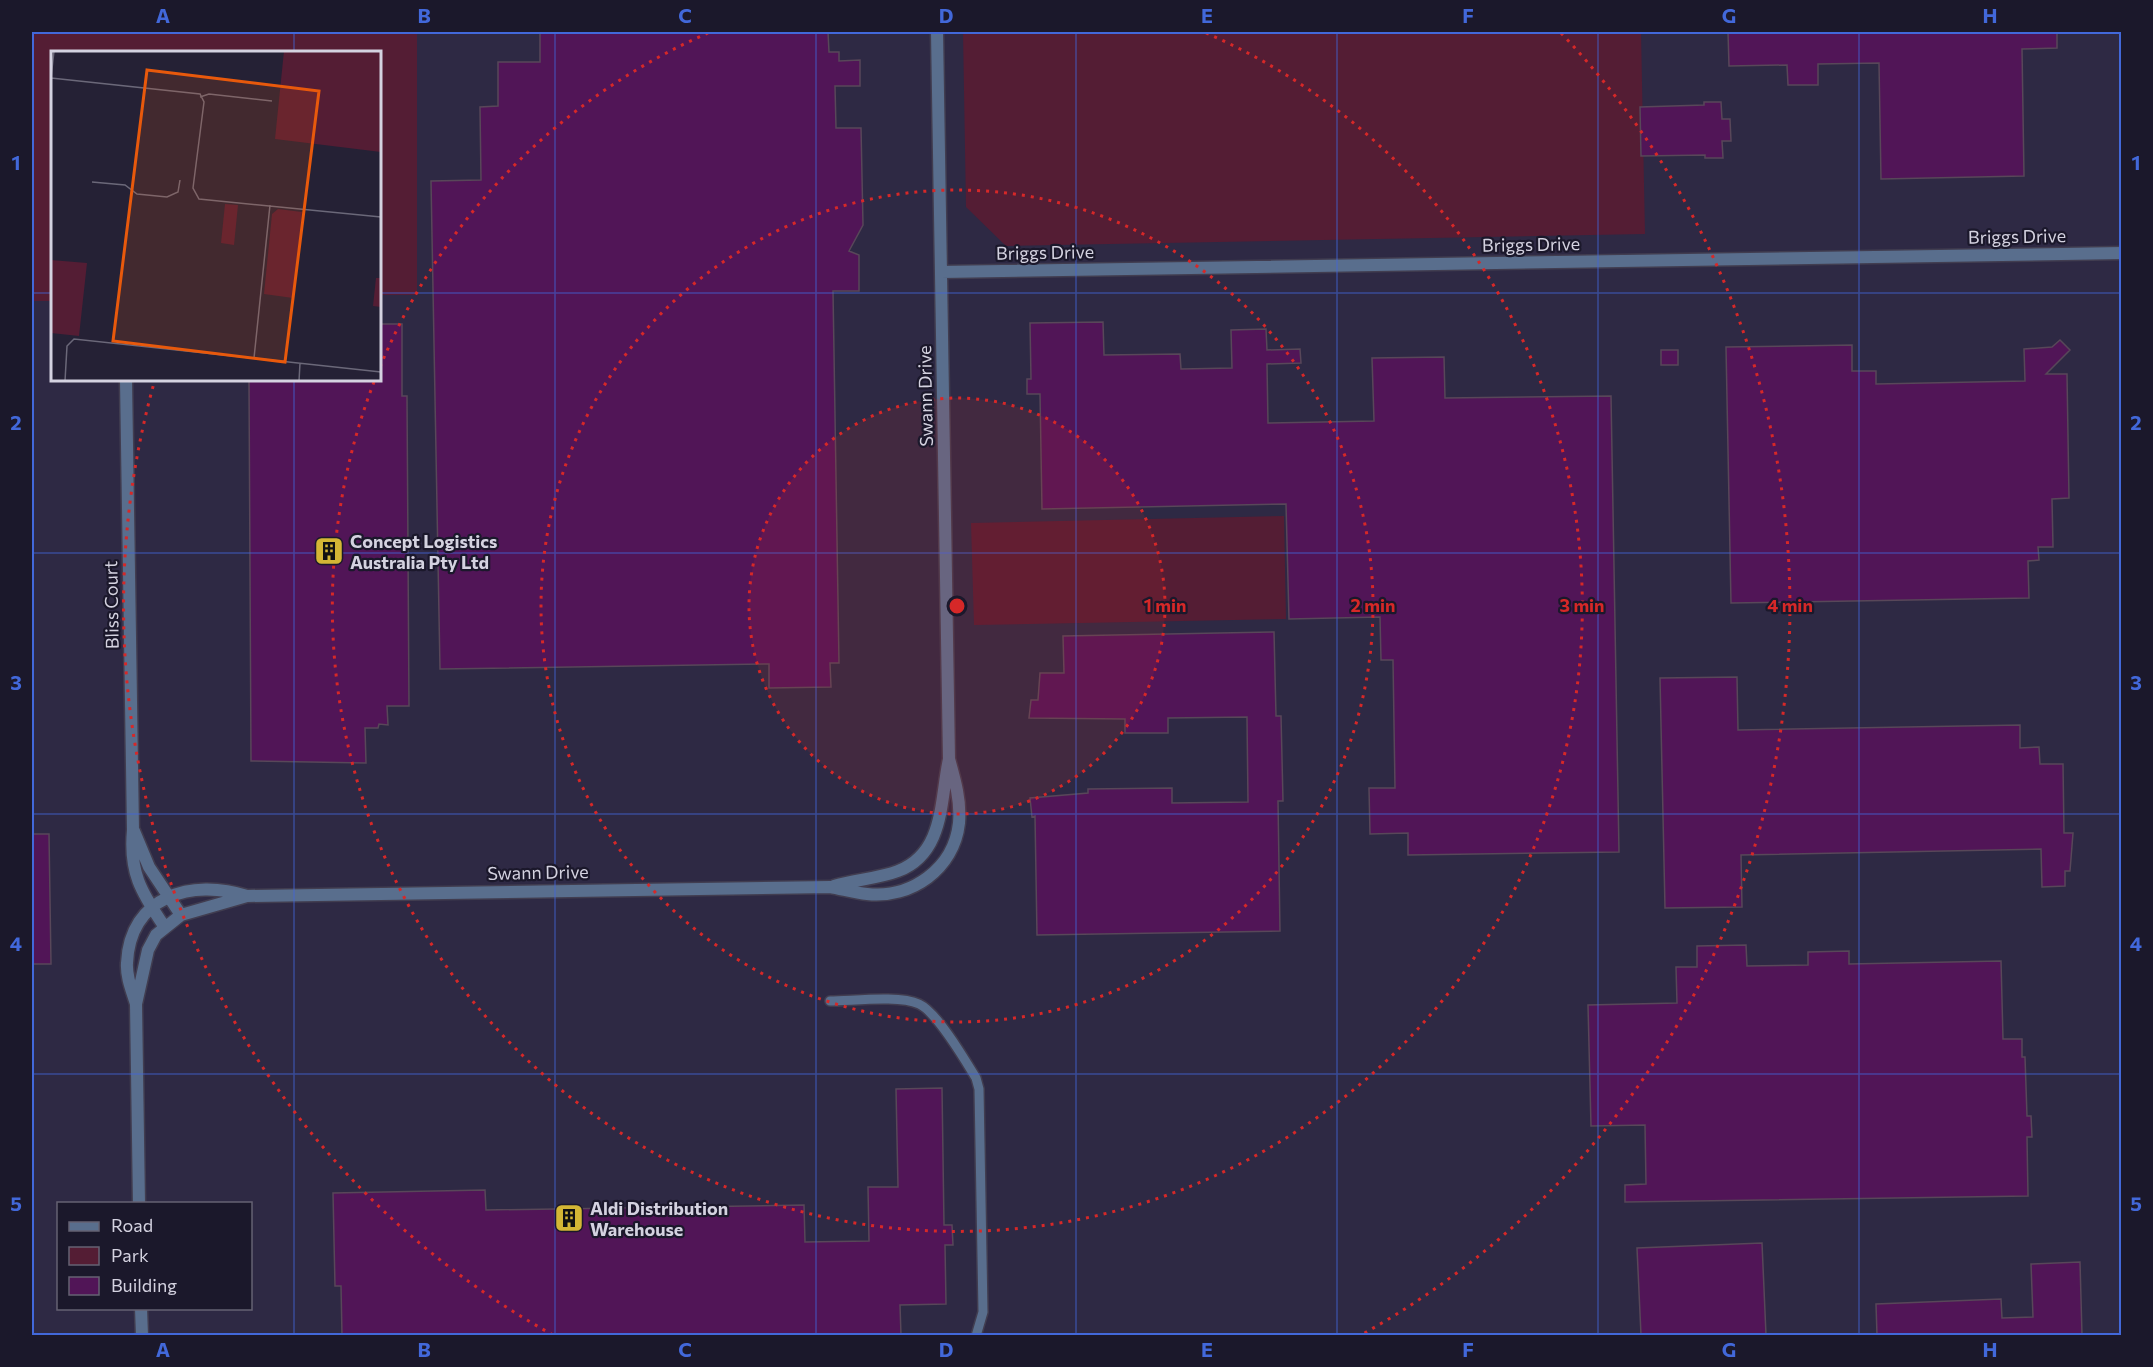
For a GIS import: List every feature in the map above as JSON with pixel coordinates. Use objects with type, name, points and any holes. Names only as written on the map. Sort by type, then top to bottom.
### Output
[{"type":"street","name":"Swann Drive","points":[[830,887],[898,871],[923,853],[939,826],[949,759],[937,32]]},
{"type":"street","name":"Briggs Drive","points":[[941,272],[2121,253]]},
{"type":"street","name":"Bliss Court","points":[[126,381],[132,863],[140,888],[164,926]]},
{"type":"street","name":"Swann Drive","points":[[139,1202],[136,1004],[148,950],[164,926],[181,915],[247,896],[830,887],[866,894],[894,892],[920,884],[943,864],[954,842],[959,823],[959,797],[949,759]]},
{"type":"street","name":"Bliss Court","points":[[133,830],[149,867],[181,915]]},
{"type":"street","name":"Swann Drive","points":[[136,1004],[128,978],[128,956],[136,928],[152,907],[169,897],[199,888],[218,888],[247,896]]},
{"type":"street","points":[[141,1310],[142,1335]]},
{"type":"lane","points":[[830,1001],[899,1001],[922,1005],[976,1078],[979,1089],[983,1312],[976,1335]]},
{"type":"shaded area","points":[[32,32],[2121,32],[2121,1335],[32,1335]]},
{"type":"green space","points":[[32,32],[417,32],[417,295],[381,295],[381,51],[51,51],[51,301],[32,301]]},
{"type":"green space","points":[[963,32],[1641,32],[1645,234],[1006,246],[966,207]]},
{"type":"green space","points":[[1284,516],[1286,619],[974,625],[971,523]]},
{"type":"building","points":[[540,32],[828,32],[829,52],[839,52],[839,61],[860,60],[860,86],[835,86],[836,128],[861,128],[863,225],[849,251],[859,255],[859,291],[833,291],[839,663],[830,663],[831,687],[769,688],[769,664],[440,669],[431,181],[481,180],[480,107],[498,106],[498,62],[540,62]]},
{"type":"building","points":[[1728,32],[2057,32],[2057,48],[2022,49],[2024,176],[1881,179],[1879,63],[1818,64],[1818,85],[1788,85],[1787,65],[1729,66]]},
{"type":"building","points":[[1704,102],[1721,102],[1722,119],[1730,119],[1731,141],[1722,141],[1723,158],[1705,158],[1705,155],[1641,156],[1640,107],[1704,105]]},
{"type":"building","points":[[1103,322],[1104,355],[1180,354],[1181,369],[1232,368],[1231,330],[1266,329],[1267,350],[1300,349],[1301,363],[1267,364],[1268,423],[1374,421],[1372,358],[1444,357],[1445,398],[1611,396],[1619,852],[1408,855],[1408,833],[1370,834],[1369,788],[1395,788],[1393,660],[1381,660],[1380,617],[1289,619],[1286,504],[1042,509],[1040,394],[1027,394],[1027,379],[1031,379],[1030,323]]},
{"type":"building","name":"Concept Logistics Australia Pty Ltd","points":[[381,324],[402,324],[402,396],[407,396],[409,706],[387,706],[388,725],[379,724],[378,728],[365,728],[366,763],[251,761],[249,381],[381,381]]},
{"type":"building","points":[[2060,340],[2070,350],[2046,374],[2067,374],[2069,498],[2052,499],[2053,547],[2038,547],[2039,560],[2028,561],[2029,598],[1731,603],[1726,347],[1852,345],[1852,371],[1876,371],[1876,384],[2025,381],[2024,349],[2052,347]]},
{"type":"building","points":[[1661,350],[1678,350],[1678,365],[1661,365]]},
{"type":"building","points":[[1274,632],[1276,716],[1281,716],[1283,801],[1278,801],[1280,931],[1037,935],[1035,816],[1032,817],[1030,798],[1088,793],[1088,789],[1172,788],[1172,803],[1248,802],[1247,717],[1168,718],[1168,733],[1125,733],[1125,719],[1029,718],[1031,700],[1038,700],[1040,673],[1064,673],[1063,636]]},
{"type":"building","points":[[1737,677],[1738,730],[2020,725],[2020,748],[2039,747],[2040,764],[2063,764],[2064,833],[2073,833],[2070,871],[2065,871],[2065,886],[2042,887],[2041,849],[1741,855],[1742,907],[1665,908],[1660,678]]},
{"type":"building","points":[[32,834],[49,834],[51,964],[32,964]]},
{"type":"building","points":[[1746,945],[1747,966],[1808,965],[1808,952],[1849,951],[1849,964],[2001,961],[2003,1039],[2022,1039],[2022,1057],[2025,1057],[2027,1116],[2031,1116],[2032,1137],[2027,1137],[2028,1196],[1625,1202],[1625,1185],[1646,1184],[1645,1125],[1591,1126],[1588,1005],[1677,1003],[1676,967],[1697,967],[1697,946]]},
{"type":"building","name":"Aldi Distribution Warehouse","points":[[942,1088],[944,1225],[952,1225],[953,1245],[945,1245],[946,1304],[900,1305],[901,1335],[342,1335],[341,1286],[335,1286],[333,1193],[485,1190],[486,1210],[804,1205],[805,1242],[869,1241],[868,1187],[898,1187],[896,1089]]},
{"type":"building","points":[[1762,1243],[1766,1335],[1641,1335],[1637,1248]]},
{"type":"building","points":[[2080,1262],[2082,1335],[1877,1335],[1876,1304],[2001,1299],[2002,1318],[2033,1317],[2031,1264]]},
{"type":"place","name":"Concept Logistics Australia Pty Ltd","points":[[329,551]]},
{"type":"place","name":"Aldi Distribution Warehouse","points":[[569,1218]]}]
